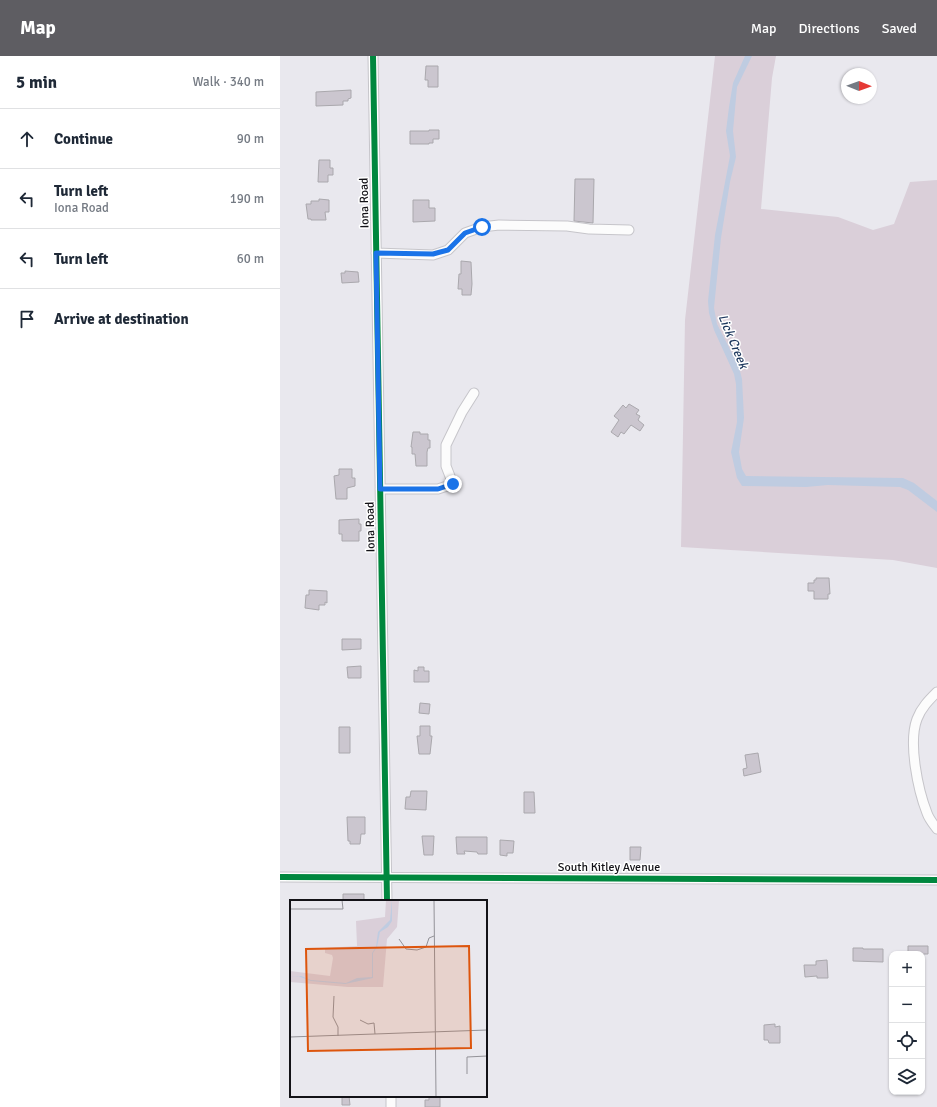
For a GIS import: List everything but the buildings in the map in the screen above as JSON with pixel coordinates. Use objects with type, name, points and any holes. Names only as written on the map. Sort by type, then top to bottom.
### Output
[{"type":"street","name":"Iona Road","points":[[373,56],[387,900]]},
{"type":"street","points":[[376,253],[433,254],[448,250],[465,233],[482,227],[499,224],[629,230]]},
{"type":"street","points":[[380,489],[438,489],[453,484],[446,466],[446,445],[462,412],[474,393]]},
{"type":"street","points":[[937,692],[927,701],[916,719],[913,738],[916,771],[928,815],[937,829]]},
{"type":"street","name":"South Kitley Avenue","points":[[280,877],[937,880]]},
{"type":"shaded area","points":[[715,56],[776,56],[772,78],[761,209],[838,217],[873,230],[894,224],[910,182],[937,180],[937,568],[893,560],[681,547],[685,320]]},
{"type":"water","name":"Lick Creek","points":[[745,56],[752,56],[737,87],[733,131],[736,157],[730,182],[721,238],[714,308],[717,324],[739,367],[742,379],[744,418],[739,452],[742,469],[746,476],[903,478],[914,483],[937,501],[937,512],[908,490],[900,487],[828,485],[806,487],[742,486],[737,478],[731,452],[737,422],[736,384],[734,374],[714,330],[709,313],[708,301],[715,235],[730,156],[726,131],[729,107],[733,83]]},
{"type":"cycle path","points":[[373,56],[387,900]]},
{"type":"cycle path","points":[[280,877],[937,880]]},
{"type":"route","points":[[453,484],[438,489],[380,489],[376,253],[433,254],[448,250],[465,233],[482,227]]}]
